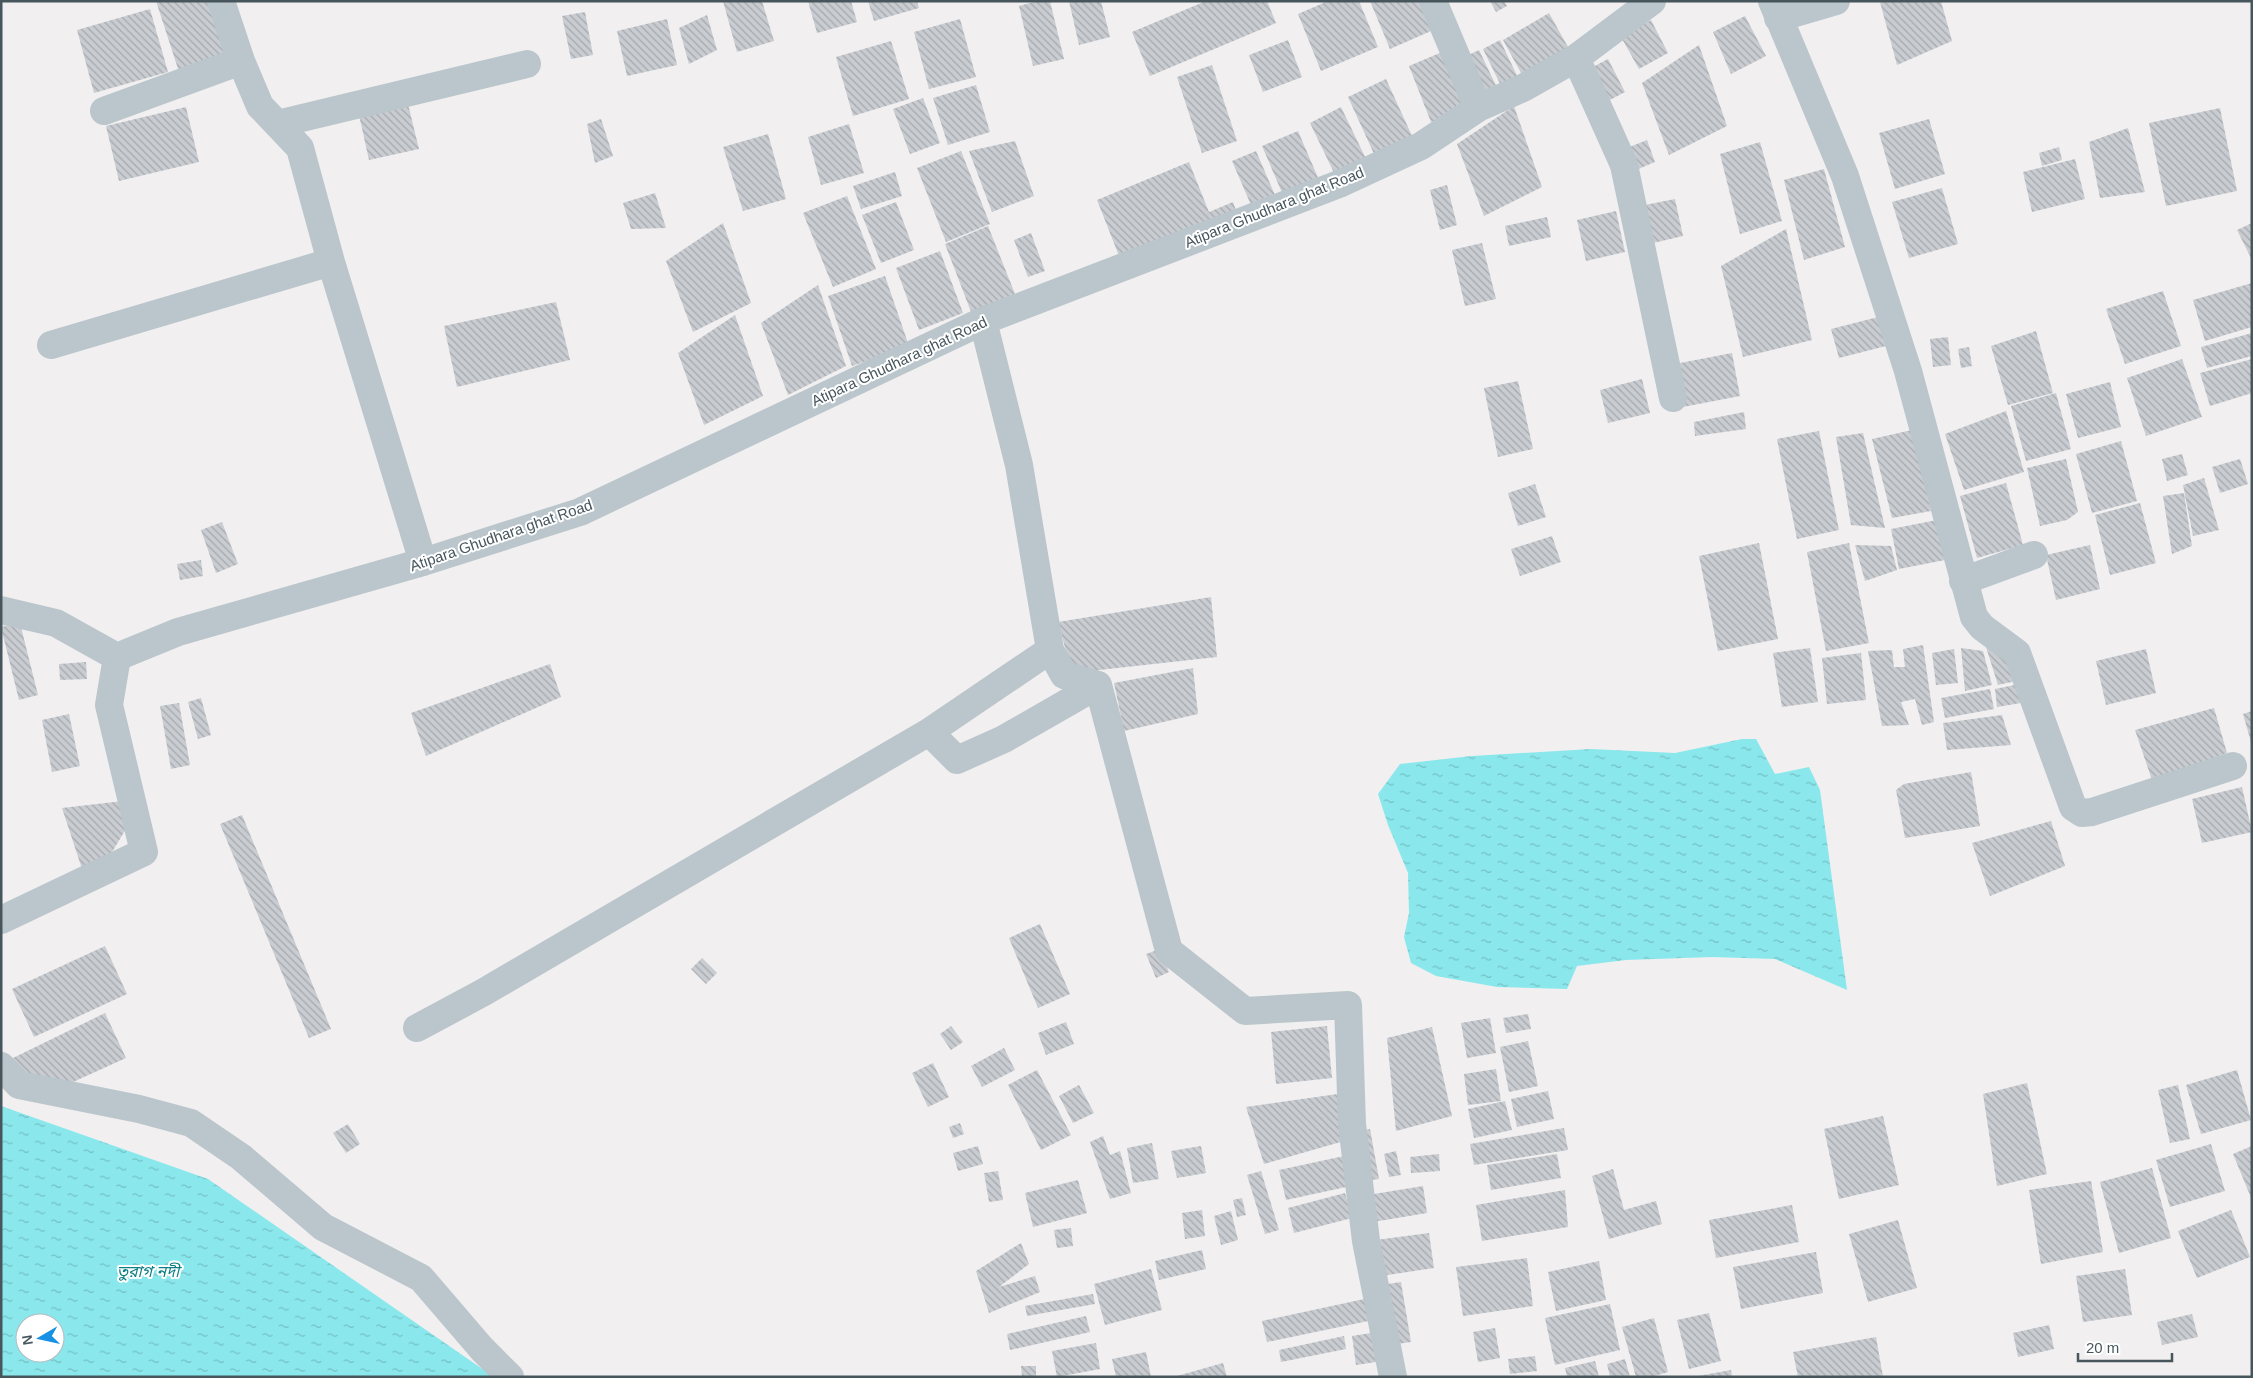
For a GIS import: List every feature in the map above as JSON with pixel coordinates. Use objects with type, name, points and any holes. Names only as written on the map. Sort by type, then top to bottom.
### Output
[{"type":"street","points":[[221,1],[241,61],[260,106],[300,148],[331,262],[423,562]]},
{"type":"street","points":[[1433,1],[1478,108]]},
{"type":"street","name":"Atipara Ghudhara ghat Road","points":[[117,657],[178,632],[423,562],[580,512],[983,321],[1339,184],[1421,146],[1478,108],[1523,88],[1576,58],[1652,1]]},
{"type":"street","points":[[1836,1],[1775,10],[1845,176],[1908,371],[1974,617],[1982,627],[2016,653],[2073,807],[2082,813],[2233,766]]},
{"type":"street","points":[[1576,58],[1624,165],[1673,398]]},
{"type":"street","points":[[104,110],[241,61]]},
{"type":"street","points":[[277,124],[528,64]]},
{"type":"street","points":[[51,345],[331,262]]},
{"type":"street","points":[[983,321],[1019,465],[1050,650],[1064,675],[1098,684]]},
{"type":"street","points":[[1963,581],[2034,556]]},
{"type":"street","points":[[1,610],[56,622],[117,657],[109,705],[144,852],[1,920]]},
{"type":"street","points":[[417,1028],[484,992],[929,732],[1050,650]]},
{"type":"street","points":[[929,732],[957,760],[1004,739],[1098,684]]},
{"type":"street","points":[[1098,684],[1169,951],[1245,1011],[1348,1006],[1352,1124],[1366,1241],[1393,1377]]},
{"type":"street","points":[[1,1066],[19,1085],[139,1108],[191,1123],[241,1157],[323,1227],[421,1278],[482,1349],[510,1377]]},
{"type":"water","points":[[1742,739],[1756,739],[1775,774],[1809,767],[1820,790],[1847,990],[1775,959],[1712,957],[1626,960],[1577,966],[1567,989],[1497,987],[1436,976],[1411,963],[1404,937],[1409,913],[1408,873],[1388,825],[1378,794],[1400,764],[1472,756],[1591,749],[1675,753]]},
{"type":"water","name":"তুরাগ নদী","points":[[1,1106],[208,1179],[494,1377],[1,1377]]},
{"type":"building","points":[[156,1],[209,1],[227,60],[180,75]]},
{"type":"building","points":[[723,1],[762,1],[774,41],[737,52]]},
{"type":"building","points":[[808,1],[851,1],[857,22],[817,33]]},
{"type":"building","points":[[868,1],[917,1],[919,8],[874,21]]},
{"type":"building","points":[[1037,1],[1050,1],[1064,59],[1033,66],[1019,6]]},
{"type":"building","points":[[1069,1],[1101,1],[1110,37],[1079,45]]},
{"type":"building","points":[[1206,1],[1267,1],[1276,23],[1150,76],[1132,32]]},
{"type":"building","points":[[1328,1],[1359,1],[1378,47],[1321,71],[1298,14]]},
{"type":"building","points":[[1370,1],[1438,1],[1447,24],[1390,49]]},
{"type":"building","points":[[1490,1],[1504,1],[1507,6],[1496,12]]},
{"type":"building","points":[[1941,1],[1952,41],[1897,65],[1880,2]]},
{"type":"building","points":[[150,9],[168,72],[94,93],[77,30]]},
{"type":"building","points":[[585,12],[593,55],[571,59],[562,16]]},
{"type":"building","points":[[1549,13],[1573,56],[1526,82],[1503,40]]},
{"type":"building","points":[[707,15],[717,50],[689,64],[679,28]]},
{"type":"building","points":[[1745,16],[1766,56],[1731,74],[1713,32]]},
{"type":"building","points":[[667,19],[677,65],[627,76],[617,31]]},
{"type":"building","points":[[960,19],[976,77],[929,89],[914,32]]},
{"type":"building","points":[[1651,20],[1668,53],[1639,69],[1621,37]]},
{"type":"building","points":[[1288,40],[1302,77],[1263,92],[1249,55]]},
{"type":"building","points":[[1500,40],[1522,86],[1505,94],[1483,49]]},
{"type":"building","points":[[891,41],[909,99],[853,116],[836,57]]},
{"type":"building","points":[[1699,45],[1727,126],[1669,155],[1642,83]]},
{"type":"building","points":[[1454,47],[1478,103],[1431,122],[1409,66]]},
{"type":"building","points":[[1479,50],[1501,96],[1483,104],[1462,58]]},
{"type":"building","points":[[1608,59],[1625,92],[1608,101],[1591,68]]},
{"type":"building","points":[[1212,65],[1237,141],[1202,153],[1177,77]]},
{"type":"building","points":[[1386,79],[1413,138],[1375,156],[1348,97]]},
{"type":"building","points":[[976,85],[990,132],[948,145],[933,98]]},
{"type":"building","points":[[923,98],[940,143],[910,154],[893,109]]},
{"type":"building","points":[[408,104],[419,149],[369,160],[359,115]]},
{"type":"building","points":[[1514,106],[1542,187],[1484,216],[1457,144]]},
{"type":"building","points":[[186,107],[199,162],[119,181],[106,126]]},
{"type":"building","points":[[1341,107],[1368,163],[1337,179],[1310,123]]},
{"type":"building","points":[[2220,108],[2237,191],[2166,206],[2149,123]]},
{"type":"building","points":[[601,119],[613,156],[595,163],[587,124]]},
{"type":"building","points":[[1929,119],[1945,174],[1895,189],[1879,133]]},
{"type":"building","points":[[849,124],[864,173],[821,185],[808,137]]},
{"type":"building","points":[[2128,128],[2145,192],[2100,198],[2089,142]]},
{"type":"building","points":[[1298,131],[1319,180],[1283,195],[1262,146]]},
{"type":"building","points":[[768,134],[786,199],[743,211],[723,147]]},
{"type":"building","points":[[1647,140],[1655,162],[1636,170],[1627,148]]},
{"type":"building","points":[[1015,141],[1034,196],[992,212],[969,151]]},
{"type":"building","points":[[1760,142],[1782,221],[1740,234],[1720,154]]},
{"type":"building","points":[[2059,147],[2062,160],[2042,166],[2039,153]]},
{"type":"building","points":[[961,151],[990,224],[946,242],[917,168]]},
{"type":"building","points":[[1256,151],[1275,195],[1251,205],[1232,161]]},
{"type":"building","points":[[2075,159],[2085,199],[2032,212],[2023,172]]},
{"type":"building","points":[[1189,162],[1209,212],[1233,202],[1238,216],[1121,261],[1097,200]]},
{"type":"building","points":[[1824,169],[1845,247],[1804,260],[1784,180]]},
{"type":"building","points":[[895,172],[902,196],[861,209],[853,186]]},
{"type":"building","points":[[1447,185],[1457,225],[1440,230],[1430,190]]},
{"type":"building","points":[[1942,188],[1958,244],[1909,258],[1892,202]]},
{"type":"building","points":[[655,193],[666,228],[631,229],[623,203]]},
{"type":"building","points":[[847,196],[876,269],[833,287],[803,213]]},
{"type":"building","points":[[1675,199],[1683,236],[1649,244],[1640,206]]},
{"type":"building","points":[[896,202],[914,250],[881,263],[862,215]]},
{"type":"building","points":[[1616,211],[1625,252],[1586,261],[1577,220]]},
{"type":"building","points":[[1547,217],[1551,237],[1509,246],[1505,226]]},
{"type":"building","points":[[723,223],[751,303],[693,332],[666,261]]},
{"type":"building","points":[[2252,223],[2252,260],[2237,230]]},
{"type":"building","points":[[988,226],[1017,299],[973,317],[945,244]]},
{"type":"building","points":[[1786,229],[1812,340],[1743,357],[1721,266]]},
{"type":"building","points":[[1031,233],[1045,271],[1028,277],[1014,240]]},
{"type":"building","points":[[1482,243],[1496,299],[1465,306],[1452,250]]},
{"type":"building","points":[[940,251],[963,313],[919,330],[896,268]]},
{"type":"building","points":[[885,276],[909,346],[852,366],[828,296]]},
{"type":"building","points":[[2252,283],[2252,327],[2205,341],[2193,300]]},
{"type":"building","points":[[818,285],[846,366],[788,395],[761,323]]},
{"type":"building","points":[[2163,291],[2181,346],[2125,364],[2106,309]]},
{"type":"building","points":[[556,302],[570,360],[457,387],[444,326]]},
{"type":"building","points":[[735,315],[763,396],[704,425],[678,353]]},
{"type":"building","points":[[1882,316],[1890,345],[1839,358],[1831,329]]},
{"type":"building","points":[[2036,331],[2053,393],[2008,405],[1991,346]]},
{"type":"building","points":[[2252,333],[2252,356],[2207,368],[2201,347]]},
{"type":"building","points":[[1948,337],[1951,365],[1933,367],[1930,339]]},
{"type":"building","points":[[1969,347],[1972,366],[1961,368],[1958,349]]},
{"type":"building","points":[[1732,353],[1740,396],[1683,407],[1675,364]]},
{"type":"building","points":[[2182,359],[2202,417],[2146,436],[2127,378]]},
{"type":"building","points":[[2252,359],[2252,393],[2210,406],[2200,373]]},
{"type":"building","points":[[1642,379],[1650,413],[1608,423],[1600,390]]},
{"type":"building","points":[[1518,381],[1533,449],[1498,457],[1484,388]]},
{"type":"building","points":[[2110,382],[2121,427],[2078,438],[2066,394]]},
{"type":"building","points":[[2056,393],[2071,449],[2026,461],[2011,406]]},
{"type":"building","points":[[2006,411],[2024,472],[1964,490],[1945,434]]},
{"type":"building","points":[[1744,412],[1746,429],[1695,436],[1694,422]]},
{"type":"building","points":[[1912,430],[1931,511],[1892,518],[1872,439]]},
{"type":"building","points":[[1819,431],[1839,530],[1797,539],[1777,439]]},
{"type":"building","points":[[1863,433],[1885,528],[1851,525],[1836,437]]},
{"type":"building","points":[[2121,441],[2137,501],[2092,513],[2076,454]]},
{"type":"building","points":[[2182,454],[2188,475],[2167,481],[2162,459]]},
{"type":"building","points":[[2066,459],[2078,512],[2067,520],[2040,526],[2027,468]]},
{"type":"building","points":[[2240,459],[2248,484],[2220,493],[2212,467]]},
{"type":"building","points":[[2204,478],[2219,530],[2193,536],[2183,485]]},
{"type":"building","points":[[2006,483],[2023,545],[1977,558],[1960,496]]},
{"type":"building","points":[[1535,484],[1546,517],[1518,526],[1508,493]]},
{"type":"building","points":[[2184,493],[2192,546],[2172,554],[2163,496]]},
{"type":"building","points":[[2140,503],[2156,563],[2110,575],[2095,515]]},
{"type":"building","points":[[1937,520],[1945,560],[1899,569],[1891,529]]},
{"type":"building","points":[[222,522],[238,564],[216,573],[201,530]]},
{"type":"building","points":[[1552,536],[1561,562],[1520,576],[1511,549]]},
{"type":"building","points":[[1759,543],[1778,639],[1718,651],[1699,556]]},
{"type":"building","points":[[1849,543],[1869,643],[1826,651],[1807,552]]},
{"type":"building","points":[[1855,545],[1891,546],[1897,570],[1865,581]]},
{"type":"building","points":[[2090,545],[2100,589],[2056,600],[2046,555]]},
{"type":"building","points":[[201,560],[203,576],[180,580],[177,564]]},
{"type":"building","points":[[1211,597],[1217,657],[1072,673],[1058,622]]},
{"type":"building","points":[[20,623],[38,695],[19,700],[1,627]]},
{"type":"building","points":[[1999,642],[2025,679],[1998,685],[1986,647]]},
{"type":"building","points":[[1923,645],[1934,722],[1922,725],[1915,699],[1901,702],[1909,725],[1882,726],[1868,651],[1892,650],[1894,667],[1905,667],[1903,649]]},
{"type":"building","points":[[1810,648],[1818,702],[1782,707],[1773,653]]},
{"type":"building","points":[[1961,648],[1983,651],[1992,685],[1965,691]]},
{"type":"building","points":[[1954,649],[1958,683],[1936,685],[1932,653]]},
{"type":"building","points":[[2146,649],[2156,693],[2106,705],[2096,661]]},
{"type":"building","points":[[1861,653],[1866,700],[1827,704],[1822,658]]},
{"type":"building","points":[[86,662],[87,679],[60,680],[59,664]]},
{"type":"building","points":[[550,664],[561,697],[426,756],[411,713]]},
{"type":"building","points":[[1193,668],[1198,714],[1124,731],[1114,683]]},
{"type":"building","points":[[2029,682],[2038,700],[1997,707],[1995,689]]},
{"type":"building","points":[[1990,689],[1994,709],[1945,718],[1941,698]]},
{"type":"building","points":[[201,698],[211,735],[198,739],[188,702]]},
{"type":"building","points":[[179,703],[190,765],[171,769],[160,706]]},
{"type":"building","points":[[2214,708],[2227,753],[2153,783],[2135,730]]},
{"type":"building","points":[[2252,711],[2252,742],[2251,742],[2243,714]]},
{"type":"building","points":[[69,714],[80,766],[52,772],[42,720]]},
{"type":"building","points":[[2002,715],[2011,745],[1947,750],[1943,723]]},
{"type":"building","points":[[1971,772],[1980,826],[1905,838],[1896,790],[1904,784]]},
{"type":"building","points":[[2242,787],[2252,832],[2202,843],[2192,799]]},
{"type":"building","points":[[123,801],[129,824],[106,862],[82,869],[62,808]]},
{"type":"building","points":[[242,815],[331,1029],[309,1038],[220,824]]},
{"type":"building","points":[[2051,821],[2065,866],[1990,896],[1972,843]]},
{"type":"building","points":[[1040,924],[1070,994],[1038,1008],[1009,938]]},
{"type":"building","points":[[105,946],[127,994],[34,1037],[12,989]]},
{"type":"building","points":[[1160,949],[1169,972],[1156,978],[1146,954]]},
{"type":"building","points":[[702,958],[717,973],[706,984],[691,969]]},
{"type":"building","points":[[105,1013],[126,1058],[62,1087],[26,1083],[13,1058]]},
{"type":"building","points":[[1528,1014],[1531,1029],[1506,1033],[1503,1018]]},
{"type":"building","points":[[1490,1018],[1496,1053],[1467,1058],[1461,1023]]},
{"type":"building","points":[[1066,1022],[1074,1044],[1046,1055],[1038,1033]]},
{"type":"building","points":[[951,1026],[963,1042],[951,1050],[940,1034]]},
{"type":"building","points":[[1327,1026],[1332,1078],[1276,1084],[1271,1032]]},
{"type":"building","points":[[1432,1027],[1452,1116],[1396,1131],[1387,1038]]},
{"type":"building","points":[[1528,1041],[1538,1086],[1509,1092],[1500,1047]]},
{"type":"building","points":[[1004,1048],[1015,1070],[982,1087],[971,1066]]},
{"type":"building","points":[[933,1063],[949,1097],[928,1107],[912,1073]]},
{"type":"building","points":[[1496,1069],[1501,1101],[1468,1105],[1464,1074]]},
{"type":"building","points":[[1037,1070],[1071,1135],[1041,1150],[1008,1085]]},
{"type":"building","points":[[2237,1070],[2251,1120],[2201,1134],[2186,1085]]},
{"type":"building","points":[[2027,1083],[2047,1174],[1997,1186],[1983,1094]]},
{"type":"building","points":[[1079,1085],[1094,1113],[1073,1123],[1059,1096]]},
{"type":"building","points":[[2178,1085],[2190,1139],[2170,1143],[2158,1090]]},
{"type":"building","points":[[1548,1091],[1554,1119],[1517,1127],[1511,1099]]},
{"type":"building","points":[[1338,1094],[1351,1139],[1264,1164],[1246,1107]]},
{"type":"building","points":[[1505,1101],[1512,1130],[1474,1138],[1468,1109]]},
{"type":"building","points":[[1883,1116],[1899,1185],[1839,1199],[1824,1129]]},
{"type":"building","points":[[960,1123],[964,1134],[953,1138],[949,1127]]},
{"type":"building","points":[[348,1124],[360,1144],[346,1153],[333,1133]]},
{"type":"building","points":[[1564,1128],[1568,1150],[1474,1165],[1470,1144]]},
{"type":"building","points":[[1370,1129],[1379,1179],[1363,1181],[1355,1132]]},
{"type":"building","points":[[1103,1136],[1110,1155],[1120,1151],[1131,1193],[1110,1199],[1090,1142]]},
{"type":"building","points":[[1152,1143],[1159,1179],[1133,1183],[1127,1148]]},
{"type":"building","points":[[2211,1144],[2225,1191],[2170,1207],[2156,1160]]},
{"type":"building","points":[[978,1146],[983,1164],[958,1171],[953,1153]]},
{"type":"building","points":[[1201,1146],[1206,1173],[1177,1178],[1171,1151]]},
{"type":"building","points":[[2252,1146],[2252,1200],[2233,1154]]},
{"type":"building","points":[[1396,1151],[1401,1175],[1389,1177],[1384,1154]]},
{"type":"building","points":[[1439,1154],[1440,1171],[1411,1173],[1410,1157]]},
{"type":"building","points":[[1557,1154],[1561,1178],[1491,1190],[1487,1165]]},
{"type":"building","points":[[1344,1156],[1351,1186],[1286,1200],[1279,1170]]},
{"type":"building","points":[[2152,1168],[2171,1238],[2119,1253],[2100,1182]]},
{"type":"building","points":[[1613,1169],[1624,1210],[1656,1201],[1662,1224],[1609,1239],[1592,1176]]},
{"type":"building","points":[[998,1171],[1003,1200],[989,1202],[984,1173]]},
{"type":"building","points":[[1261,1171],[1279,1230],[1265,1234],[1247,1175]]},
{"type":"building","points":[[1078,1180],[1087,1213],[1033,1227],[1025,1193]]},
{"type":"building","points":[[2091,1181],[2103,1252],[2041,1264],[2029,1190]]},
{"type":"building","points":[[1423,1186],[1427,1213],[1373,1222],[1368,1195]]},
{"type":"building","points":[[1565,1190],[1568,1227],[1482,1241],[1476,1205]]},
{"type":"building","points":[[1345,1193],[1352,1218],[1294,1233],[1288,1208]]},
{"type":"building","points":[[1242,1198],[1246,1215],[1237,1217],[1233,1200]]},
{"type":"building","points":[[1792,1205],[1799,1242],[1716,1258],[1709,1220]]},
{"type":"building","points":[[1202,1210],[1205,1236],[1185,1239],[1182,1213]]},
{"type":"building","points":[[2231,1210],[2250,1257],[2197,1278],[2178,1231]]},
{"type":"building","points":[[1231,1211],[1238,1240],[1221,1245],[1214,1216]]},
{"type":"building","points":[[1898,1220],[1917,1288],[1868,1302],[1849,1234]]},
{"type":"building","points":[[1071,1228],[1073,1246],[1057,1248],[1054,1230]]},
{"type":"building","points":[[1429,1233],[1434,1268],[1381,1276],[1376,1240]]},
{"type":"building","points":[[1021,1243],[1029,1264],[999,1287],[1035,1276],[1040,1292],[989,1313],[976,1271]]},
{"type":"building","points":[[1202,1250],[1206,1269],[1159,1280],[1155,1261]]},
{"type":"building","points":[[1816,1252],[1823,1293],[1741,1309],[1733,1267]]},
{"type":"building","points":[[1527,1258],[1533,1306],[1463,1316],[1456,1267]]},
{"type":"building","points":[[1599,1261],[1606,1300],[1556,1311],[1548,1272]]},
{"type":"building","points":[[1151,1269],[1162,1310],[1105,1325],[1094,1284]]},
{"type":"building","points":[[2125,1269],[2132,1315],[2083,1322],[2076,1276]]},
{"type":"building","points":[[1401,1282],[1411,1342],[1390,1345],[1381,1285]]},
{"type":"building","points":[[1093,1294],[1095,1304],[1027,1316],[1025,1306]]},
{"type":"building","points":[[1369,1298],[1373,1320],[1267,1342],[1262,1321]]},
{"type":"building","points":[[1610,1304],[1620,1350],[1555,1365],[1545,1318]]},
{"type":"building","points":[[1709,1313],[1721,1361],[1689,1369],[1677,1320]]},
{"type":"building","points":[[2192,1314],[2198,1337],[2162,1345],[2157,1322]]},
{"type":"building","points":[[1086,1316],[1090,1332],[1010,1350],[1007,1334]]},
{"type":"building","points":[[1654,1318],[1668,1372],[1651,1377],[1636,1377],[1622,1327]]},
{"type":"building","points":[[2049,1325],[2054,1349],[2018,1357],[2013,1333]]},
{"type":"building","points":[[1495,1328],[1500,1358],[1478,1362],[1473,1332]]},
{"type":"building","points":[[1371,1333],[1376,1362],[1356,1365],[1352,1336]]},
{"type":"building","points":[[1344,1336],[1346,1349],[1281,1362],[1279,1350]]},
{"type":"building","points":[[1876,1337],[1883,1377],[1798,1377],[1793,1352]]},
{"type":"building","points":[[1096,1343],[1100,1369],[1057,1377],[1052,1351]]},
{"type":"building","points":[[1146,1352],[1151,1377],[1116,1377],[1112,1359]]},
{"type":"building","points":[[1535,1356],[1537,1371],[1510,1374],[1508,1359]]},
{"type":"building","points":[[1625,1359],[1630,1377],[1610,1377],[1607,1364]]},
{"type":"building","points":[[1595,1361],[1599,1377],[1567,1377],[1565,1368]]},
{"type":"building","points":[[1223,1363],[1227,1377],[1177,1376]]},
{"type":"building","points":[[1021,1366],[1036,1366],[1036,1377],[1022,1377]]},
{"type":"building","points":[[1731,1370],[1732,1377],[1698,1377],[1698,1376]]}]
